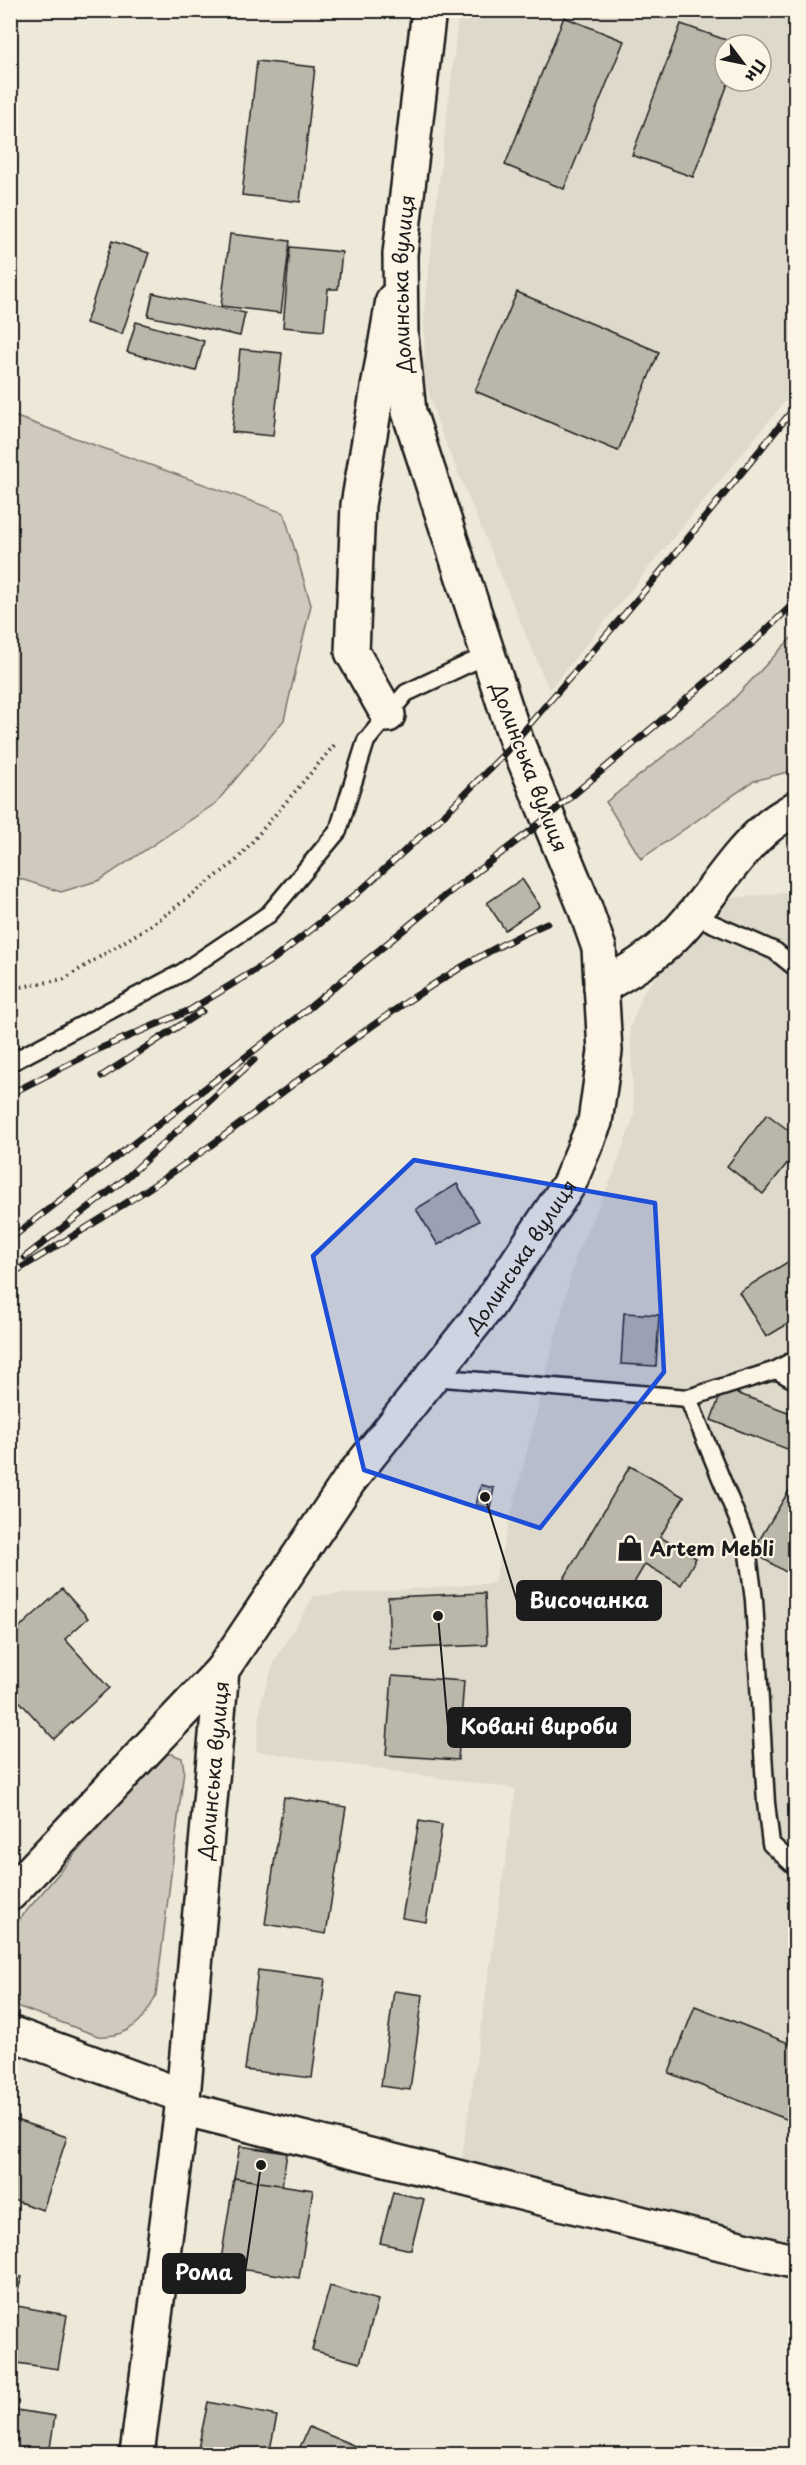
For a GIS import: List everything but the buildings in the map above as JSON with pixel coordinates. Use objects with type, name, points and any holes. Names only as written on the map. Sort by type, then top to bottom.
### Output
[{"type":"main road","name":"Долинська вулиця","points":[[137,2454],[183,2102],[222,1670],[349,1481],[488,1306],[569,1184],[595,1122],[605,1051],[599,948],[516,740],[410,412],[401,336],[400,254],[429,10]]},
{"type":"main road","points":[[388,715],[352,652],[358,505],[400,254]]},
{"type":"main road","points":[[601,987],[651,958],[693,915],[747,848],[769,826],[795,808]]},
{"type":"main road","points":[[10,1894],[222,1670]]},
{"type":"main road","points":[[10,2033],[183,2102],[795,2262]]},
{"type":"lane","points":[[10,1063],[183,972],[269,914],[338,831],[366,741],[406,693],[489,654]]},
{"type":"lane","points":[[693,915],[775,951],[795,968]]},
{"type":"lane","points":[[432,1377],[688,1398],[776,1370],[795,1359]]},
{"type":"lane","points":[[776,1370],[795,1381]]},
{"type":"lane","points":[[688,1398],[746,1539],[754,1600],[766,1803],[771,1844],[795,1867]]},
{"type":"path","points":[[10,989],[64,979],[156,922],[235,862],[336,743],[388,715]]},
{"type":"highlighted area","points":[[414,1160],[655,1203],[664,1372],[540,1528],[364,1470],[313,1256]]},
{"type":"shaded area","points":[[459,11],[795,11],[795,389],[549,690],[441,432],[424,379],[424,312]]},
{"type":"shaded area","points":[[11,415],[284,513],[311,605],[284,720],[216,803],[100,880],[61,892],[11,876]]},
{"type":"shaded area","points":[[795,634],[795,770],[754,781],[641,859],[606,802],[728,705]]},
{"type":"shaded area","points":[[795,891],[795,2246],[461,2163],[516,1789],[256,1751],[261,1701],[274,1662],[314,1596],[494,1583],[576,1254],[613,1175],[634,1116],[630,1028],[644,991],[726,899]]},
{"type":"shaded area","points":[[162,1753],[182,1758],[184,1770],[156,1995],[152,2004],[140,2020],[126,2031],[98,2036],[11,2004],[11,1929]]},
{"type":"railway","points":[[10,1094],[99,1049],[190,1010],[275,958],[359,892],[442,817],[503,755],[653,581],[796,406]]},
{"type":"railway","points":[[10,1239],[309,1008],[447,894],[533,829],[756,640],[796,601]]},
{"type":"railway","points":[[10,1275],[176,1170],[402,1005],[497,947],[547,923]]},
{"type":"railway","points":[[102,1076],[202,1011]]},
{"type":"railway","points":[[25,1257],[124,1180],[254,1060]]},
{"type":"place","name":"Височанка","points":[[485,1497]]},
{"type":"place","name":"Artem Mebli","points":[[630,1548]]},
{"type":"place","name":"Ковані вироби","points":[[438,1616]]},
{"type":"place","name":"Рома","points":[[261,2165]]}]
